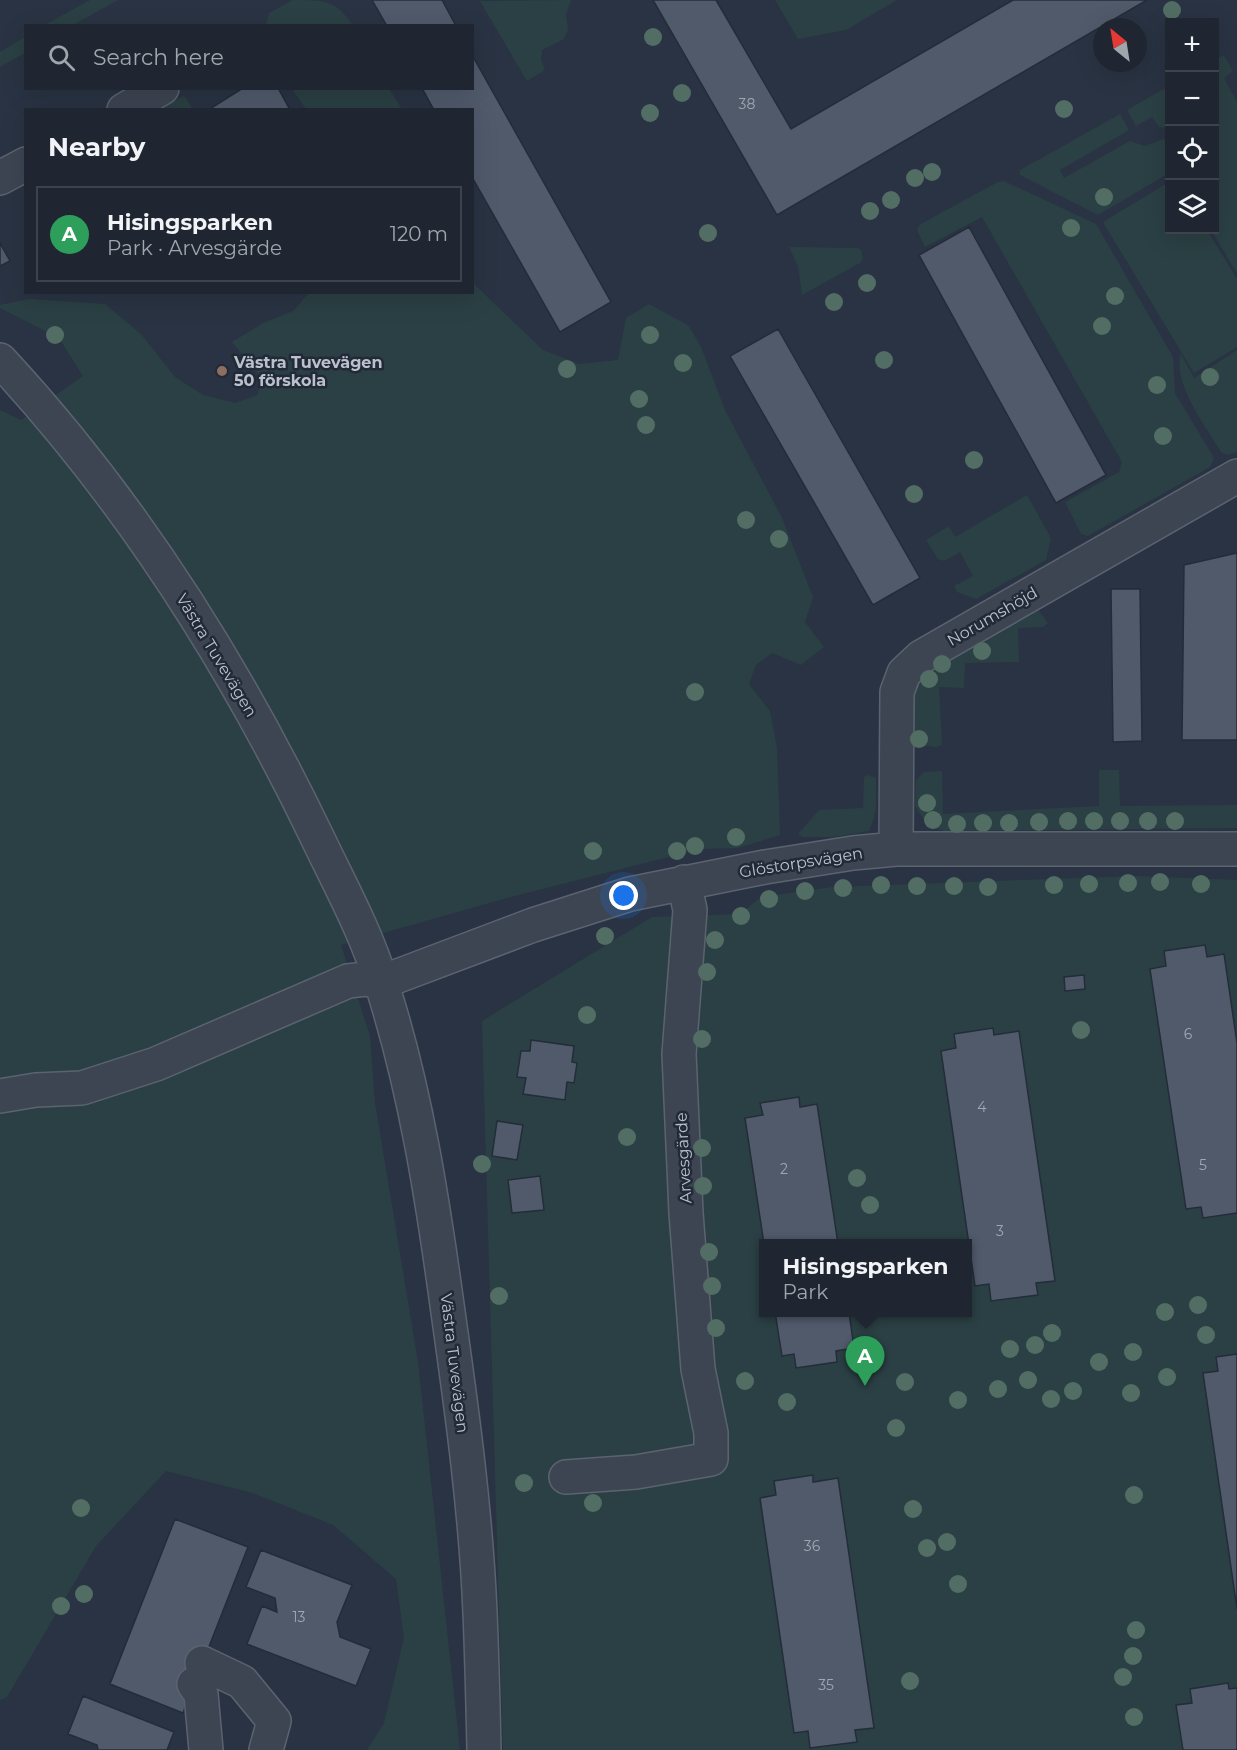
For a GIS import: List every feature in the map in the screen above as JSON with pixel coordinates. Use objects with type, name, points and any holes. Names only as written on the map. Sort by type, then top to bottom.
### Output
[{"type":"street","points":[[127,108],[159,90]]},
{"type":"street","points":[[0,178],[24,165]]},
{"type":"street","name":"Västra Tuvevägen","points":[[0,360],[87,461],[216,648],[295,791],[352,910],[382,982],[404,1057],[437,1229],[463,1422],[480,1610],[484,1750]]},
{"type":"street","name":"Norumshöjd","points":[[896,849],[897,692],[904,673],[921,657],[975,624],[1237,476]]},
{"type":"street","name":"Glöstorpsvägen","points":[[382,982],[590,906],[684,882],[853,852],[896,849],[1237,849]]},
{"type":"street","name":"Arvesgärde","points":[[566,1478],[636,1472],[711,1459],[711,1433],[698,1369],[685,1202],[679,1054],[690,910],[684,882]]},
{"type":"street","points":[[0,1096],[36,1090],[82,1088],[156,1064],[348,981],[366,979],[382,982]]},
{"type":"street","points":[[207,1750],[198,1673],[242,1682],[270,1736]]},
{"type":"green space","points":[[90,0],[118,0],[75,24],[47,24]]},
{"type":"green space","points":[[293,0],[321,1],[335,6],[352,24],[266,24],[269,13]]},
{"type":"green space","points":[[571,0],[566,14],[568,30],[564,39],[542,50],[541,60],[545,70],[527,81],[480,1]]},
{"type":"green space","points":[[775,0],[897,0],[846,30],[798,39]]},
{"type":"green space","points":[[24,38],[24,54],[0,67],[0,52]]},
{"type":"green space","points":[[1224,55],[1233,71],[1224,78],[1237,102],[1237,273],[1213,234],[1219,234],[1219,58]]},
{"type":"green space","points":[[1165,88],[1165,128],[1159,127],[1152,117],[1136,126],[1127,110]]},
{"type":"green space","points":[[293,90],[390,90],[401,108],[305,108]]},
{"type":"green space","points":[[184,96],[192,108],[162,108]]},
{"type":"green space","points":[[1120,114],[1129,130],[1060,170],[1064,178],[1130,141],[1145,146],[1165,140],[1165,175],[1098,215],[1020,175],[1020,170]]},
{"type":"green space","points":[[1004,181],[1096,224],[1169,350],[1173,358],[1175,393],[1214,458],[1210,467],[1088,536],[1081,534],[1065,502],[1119,472],[1122,462],[982,217],[925,247],[917,230],[919,225],[998,182]]},
{"type":"green space","points":[[1165,184],[1165,234],[1209,234],[1237,279],[1237,347],[1194,373],[1103,222]]},
{"type":"green space","points":[[789,247],[857,248],[861,250],[863,258],[860,263],[802,295],[798,266]]},
{"type":"green space","points":[[474,284],[543,350],[579,364],[618,360],[626,318],[649,304],[689,326],[701,347],[725,410],[782,518],[813,597],[805,622],[824,647],[801,665],[772,653],[756,665],[749,684],[770,711],[777,748],[780,835],[738,848],[700,849],[507,898],[341,945],[370,1036],[375,1103],[418,1362],[460,1750],[367,1750],[384,1723],[404,1638],[396,1579],[333,1525],[253,1493],[166,1471],[96,1546],[7,1697],[0,1700],[0,410],[21,420],[83,376],[59,338],[0,308],[0,305],[29,299],[105,304],[141,334],[175,377],[203,395],[235,403],[258,395],[260,376],[232,342],[265,322],[293,311],[308,294],[474,294]]},
{"type":"green space","points":[[1237,350],[1237,452],[1227,455],[1221,452],[1192,405],[1181,378],[1181,354],[1194,378]]},
{"type":"green space","points":[[1027,495],[1051,538],[1046,560],[976,599],[957,592],[954,586],[973,576],[960,552],[944,561],[938,559],[926,540],[949,526],[955,537]]},
{"type":"green space","points":[[1036,607],[1048,623],[1043,627],[1018,628],[1019,662],[965,663],[964,688],[939,687],[942,745],[936,747],[913,744],[910,737],[915,688],[925,669]]},
{"type":"green space","points":[[1099,770],[1119,770],[1120,806],[1237,805],[1237,828],[944,831],[927,825],[915,806],[916,780],[924,772],[942,771],[943,814],[1099,806]]},
{"type":"green space","points":[[868,775],[876,778],[875,812],[869,831],[834,837],[802,837],[798,834],[819,810],[863,808],[864,777]]},
{"type":"green space","points":[[1136,876],[1237,880],[1237,1750],[503,1750],[482,1021],[652,917],[740,914],[761,897],[833,887]]},
{"type":"building","points":[[372,0],[442,0],[455,24],[386,24]]},
{"type":"building","points":[[653,0],[716,0],[791,129],[1013,0],[1147,0],[1116,18],[1093,18],[1093,31],[777,215]]},
{"type":"building","points":[[474,59],[611,302],[560,332],[474,181],[474,108],[433,108],[423,90],[474,90]]},
{"type":"building","points":[[240,90],[279,90],[289,108],[211,108]]},
{"type":"building","points":[[969,227],[1106,475],[1056,503],[919,255]]},
{"type":"building","points":[[0,243],[10,261],[0,266]]},
{"type":"building","points":[[778,329],[920,578],[873,605],[730,356]]},
{"type":"building","points":[[1237,553],[1237,740],[1182,740],[1184,565]]},
{"type":"building","points":[[1111,589],[1140,589],[1142,741],[1113,742]]},
{"type":"building","points":[[1205,945],[1207,957],[1224,954],[1237,1043],[1237,1213],[1203,1218],[1201,1207],[1186,1209],[1150,969],[1166,966],[1164,951]]},
{"type":"building","points":[[1084,975],[1085,989],[1065,991],[1064,977]]},
{"type":"building","points":[[993,1028],[994,1035],[1019,1031],[1055,1281],[1036,1283],[1038,1295],[991,1301],[989,1284],[975,1286],[972,1239],[968,1239],[941,1051],[956,1048],[954,1034]]},
{"type":"building","points":[[531,1040],[574,1046],[572,1062],[577,1063],[574,1083],[567,1082],[565,1100],[523,1094],[526,1078],[517,1077],[521,1051],[530,1051]]},
{"type":"building","points":[[799,1097],[800,1107],[817,1104],[837,1239],[763,1239],[745,1118],[763,1115],[760,1103]]},
{"type":"building","points":[[497,1121],[523,1125],[517,1160],[492,1156]]},
{"type":"building","points":[[540,1176],[544,1210],[512,1213],[508,1180]]},
{"type":"building","points":[[776,1317],[850,1317],[854,1348],[836,1351],[837,1362],[796,1368],[794,1354],[782,1356]]},
{"type":"building","points":[[1237,1354],[1237,1609],[1203,1373],[1218,1371],[1216,1357]]},
{"type":"building","points":[[813,1475],[813,1482],[838,1478],[874,1728],[855,1730],[857,1742],[810,1748],[808,1731],[794,1733],[760,1498],[776,1495],[774,1481]]},
{"type":"building","points":[[175,1519],[248,1547],[183,1713],[110,1684]]},
{"type":"building","points":[[261,1550],[352,1585],[337,1622],[340,1637],[371,1649],[356,1686],[247,1644],[262,1606],[277,1612],[275,1598],[246,1587]]},
{"type":"building","points":[[1228,1683],[1229,1689],[1237,1688],[1237,1750],[1183,1750],[1176,1705],[1192,1703],[1190,1689]]},
{"type":"building","points":[[83,1696],[174,1732],[167,1750],[98,1750],[97,1745],[68,1734]]},
{"type":"place","name":"Västra Tuvevägen 50 förskola","points":[[222,371]]},
{"type":"place","name":"Hisingsparken","points":[[865,1386]]}]
